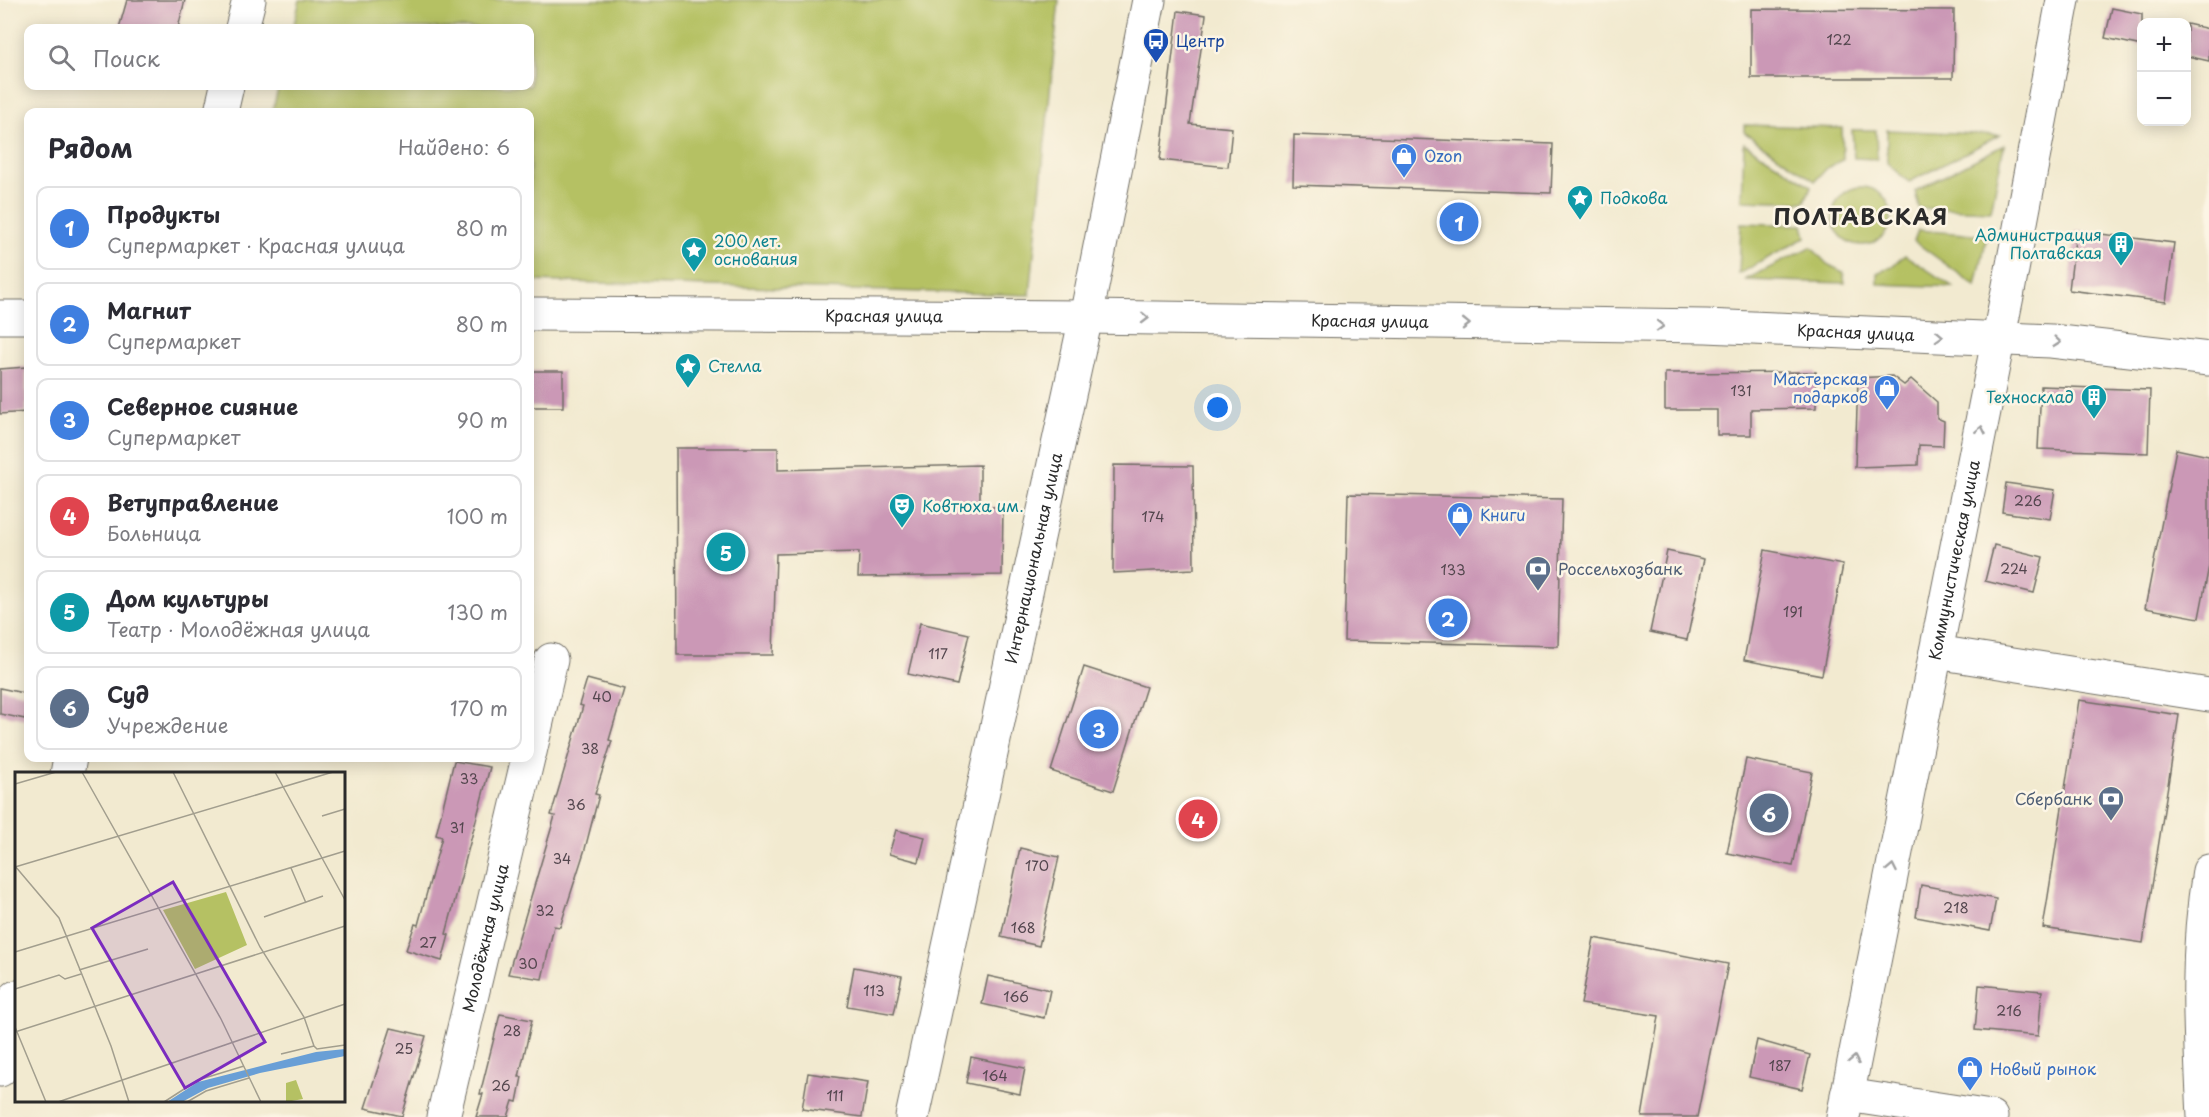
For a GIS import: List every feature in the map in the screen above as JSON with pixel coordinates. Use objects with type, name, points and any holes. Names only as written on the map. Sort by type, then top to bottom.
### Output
[{"type":"street","points":[[243,24],[249,0]]},
{"type":"street","name":"Интернациональная улица","points":[[912,1117],[1086,316],[1149,0]]},
{"type":"street","name":"Коммунистическая улица","points":[[1845,1106],[1999,338],[2063,0]]},
{"type":"street","points":[[221,108],[226,90]]},
{"type":"street","name":"Красная улица","points":[[534,314],[1086,316],[1706,326],[2051,341],[2209,359]]},
{"type":"street","points":[[0,317],[24,317]]},
{"type":"street","points":[[1936,652],[2209,695]]},
{"type":"street","points":[[534,734],[551,660]]},
{"type":"street","name":"Молодёжная улица","points":[[443,1117],[527,762]]},
{"type":"street","points":[[2204,1117],[2199,1027],[2200,924],[2209,871]]},
{"type":"street","points":[[0,1070],[15,1002]]},
{"type":"street","points":[[1845,1106],[1991,1117]]},
{"type":"green space","points":[[300,0],[1059,0],[1030,295],[534,281],[534,108],[273,108],[278,90],[534,90],[534,24],[294,24]]},
{"type":"green space","points":[[1744,125],[1842,128],[1843,160],[1827,168],[1815,181],[1744,132]]},
{"type":"green space","points":[[1852,130],[1876,130],[1877,159],[1854,158]]},
{"type":"green space","points":[[1887,130],[2000,135],[1909,182],[1887,163]]},
{"type":"green space","points":[[1744,143],[1811,186],[1805,202],[1742,200]]},
{"type":"green space","points":[[2004,145],[1991,211],[1919,208],[1915,191]]},
{"type":"green space","points":[[1856,187],[1868,187],[1878,191],[1887,200],[1891,222],[1883,237],[1868,245],[1856,245],[1846,241],[1837,232],[1833,222],[1833,210],[1837,200],[1846,191]]},
{"type":"green space","points":[[1741,223],[1803,225],[1806,237],[1739,274]]},
{"type":"green space","points":[[1918,230],[1987,236],[1976,286],[1914,241]]},
{"type":"green space","points":[[1811,247],[1827,264],[1843,272],[1845,283],[1745,280]]},
{"type":"green space","points":[[1905,255],[1953,287],[1877,284],[1877,273],[1892,266]]},
{"type":"building","points":[[127,0],[185,0],[179,24],[120,24]]},
{"type":"building","points":[[2112,8],[2142,14],[2142,18],[2137,18],[2137,45],[2105,38]]},
{"type":"building","points":[[1751,9],[1954,10],[1953,78],[1751,78]]},
{"type":"building","points":[[1178,11],[1206,15],[1190,124],[1232,128],[1228,167],[1160,160]]},
{"type":"building","points":[[2191,25],[2209,29],[2209,61],[2191,57]]},
{"type":"building","points":[[1294,135],[1553,144],[1551,193],[1293,185]]},
{"type":"building","name":"Администрация Полтавская","points":[[2076,231],[2174,243],[2166,302],[2069,290]]},
{"type":"building","points":[[24,367],[24,412],[0,414],[0,369]]},
{"type":"building","points":[[534,371],[563,371],[563,407],[534,407]]},
{"type":"building","points":[[1816,372],[1816,408],[1751,409],[1751,435],[1717,435],[1717,410],[1665,410],[1665,373]]},
{"type":"building","points":[[1892,376],[1904,385],[1911,379],[1937,402],[1937,418],[1944,421],[1943,446],[1919,445],[1918,465],[1855,467],[1858,378]]},
{"type":"building","name":"Техносклад","points":[[2041,386],[2150,390],[2148,453],[2038,449]]},
{"type":"building","points":[[676,448],[778,448],[778,470],[980,465],[980,507],[1003,507],[1002,575],[858,577],[859,552],[776,554],[773,655],[677,655]]},
{"type":"building","points":[[2176,449],[2209,456],[2209,566],[2199,618],[2145,608]]},
{"type":"building","points":[[1114,465],[1193,466],[1194,569],[1113,573]]},
{"type":"building","points":[[2006,483],[2055,490],[2050,519],[2002,512]]},
{"type":"building","points":[[1348,494],[1562,499],[1558,646],[1344,641]]},
{"type":"building","points":[[1994,545],[2043,557],[2034,593],[1985,581]]},
{"type":"building","points":[[1765,550],[1843,565],[1822,675],[1744,660]]},
{"type":"building","points":[[1667,551],[1704,559],[1687,640],[1650,632]]},
{"type":"building","points":[[920,623],[969,634],[957,685],[908,674]]},
{"type":"building","points":[[1084,667],[1146,687],[1113,791],[1051,771]]},
{"type":"building","points":[[587,679],[624,689],[609,740],[612,741],[595,794],[599,795],[585,849],[560,927],[554,926],[542,979],[508,974],[555,816],[551,815],[583,706],[579,705]]},
{"type":"building","points":[[0,688],[24,693],[24,719],[0,714]]},
{"type":"building","name":"Сбербанк","points":[[2079,700],[2179,715],[2143,943],[2043,928]]},
{"type":"building","points":[[1746,759],[1812,772],[1793,866],[1727,853]]},
{"type":"building","points":[[454,762],[490,767],[446,934],[449,935],[442,961],[406,950],[415,924],[418,925],[442,837],[436,835]]},
{"type":"building","points":[[896,830],[925,837],[919,862],[889,854]]},
{"type":"building","points":[[1020,848],[1059,857],[1039,946],[1001,937]]},
{"type":"building","points":[[1921,885],[1996,899],[1990,931],[1916,917]]},
{"type":"building","points":[[1594,938],[1728,964],[1697,1117],[1642,1117],[1659,1016],[1581,1004]]},
{"type":"building","points":[[854,967],[902,976],[894,1014],[847,1006]]},
{"type":"building","points":[[988,976],[1050,990],[1044,1018],[982,1004]]},
{"type":"building","points":[[1979,985],[2042,991],[2038,1036],[1975,1030]]},
{"type":"building","points":[[500,1014],[532,1020],[519,1077],[522,1077],[517,1102],[513,1101],[508,1117],[476,1117],[483,1094],[480,1094]]},
{"type":"building","points":[[391,1028],[426,1036],[402,1116],[365,1108]]},
{"type":"building","points":[[1757,1040],[1810,1055],[1802,1089],[1749,1077]]},
{"type":"building","points":[[971,1057],[1025,1068],[1020,1094],[966,1083]]},
{"type":"building","points":[[808,1073],[868,1082],[862,1117],[802,1109]]},
{"type":"place","name":"Центр","points":[[1156,64]]},
{"type":"place","name":"Ozon","points":[[1404,179]]},
{"type":"place","name":"Подкова","points":[[1580,221]]},
{"type":"place","name":"Продукты","points":[[1459,222]]},
{"type":"place","name":"Администрация Полтавская","points":[[2121,267]]},
{"type":"place","name":"200 лет. основания","points":[[694,273]]},
{"type":"place","name":"Стелла","points":[[688,389]]},
{"type":"place","name":"Мастерская подарков","points":[[1887,411]]},
{"type":"place","name":"Техносклад","points":[[2094,420]]},
{"type":"place","name":"Ковтюха им.","points":[[902,529]]},
{"type":"place","name":"Книги","points":[[1460,538]]},
{"type":"place","name":"Дом культуры","points":[[726,552]]},
{"type":"place","name":"Россельхозбанк","points":[[1538,592]]},
{"type":"place","name":"Магнит","points":[[1448,618]]},
{"type":"place","name":"Северное сияние","points":[[1099,729]]},
{"type":"place","name":"Суд","points":[[1769,813]]},
{"type":"place","name":"Ветуправление","points":[[1198,819]]},
{"type":"place","name":"Сбербанк","points":[[2111,822]]},
{"type":"place","name":"Новый рынок","points":[[1970,1092]]},
{"type":"district","name":"ПОЛТАВСКАЯ","points":[[1861,217]]}]
